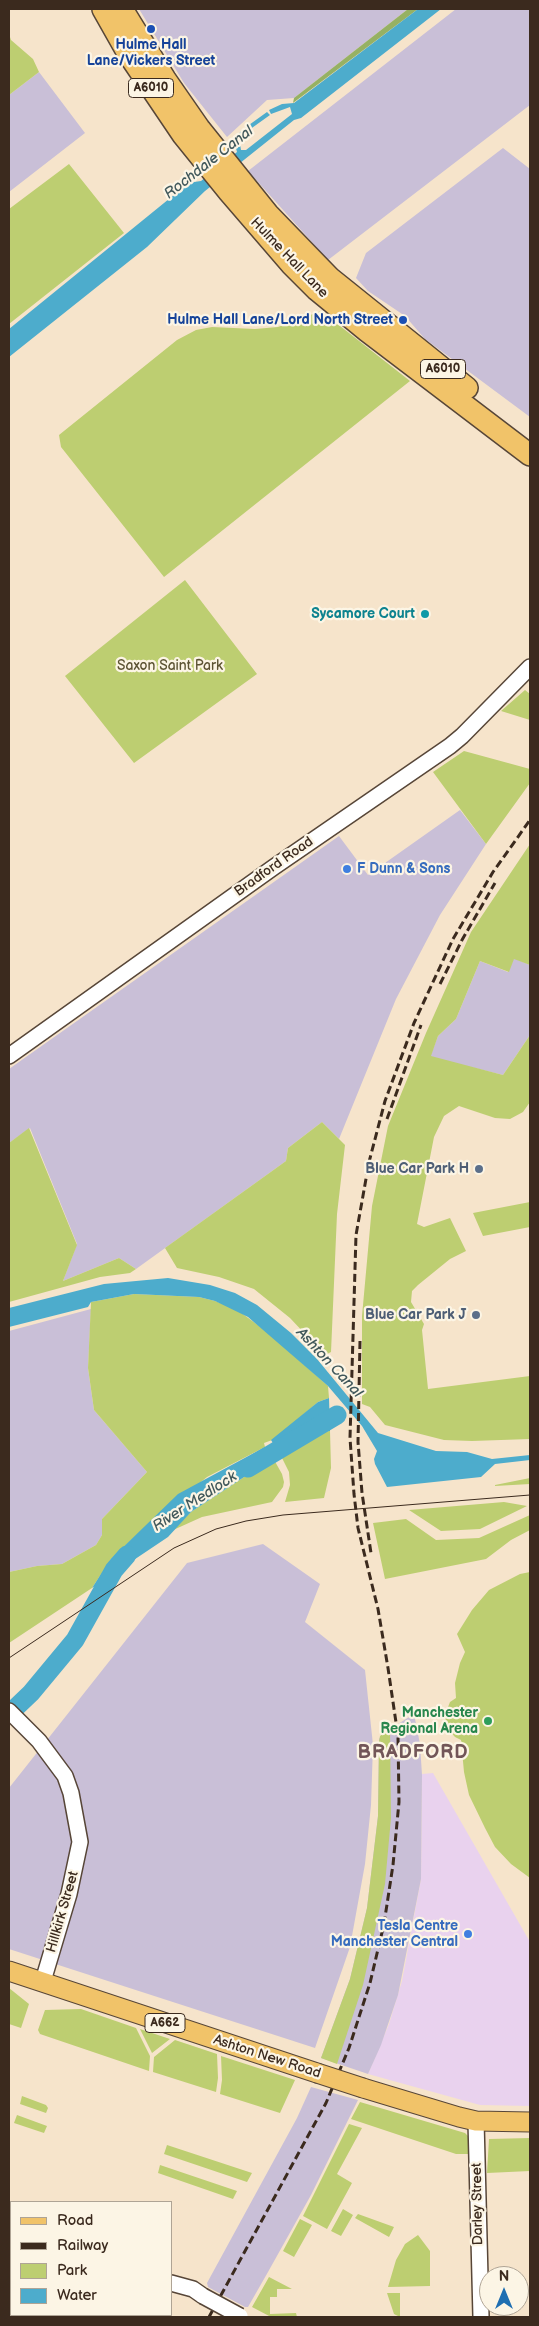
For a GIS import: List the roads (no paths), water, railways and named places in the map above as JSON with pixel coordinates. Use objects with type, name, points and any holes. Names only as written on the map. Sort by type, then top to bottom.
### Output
[{"type":"highway","name":"Hulme Hall Lane","points":[[103,9],[165,110],[209,154],[235,187],[269,240],[317,290],[530,454]]},
{"type":"highway","name":"Hulme Hall Lane","points":[[122,9],[209,154]]},
{"type":"highway","name":"Hulme Hall Lane","points":[[235,187],[268,214],[330,278],[530,438]]},
{"type":"main road","name":"Ashton New Road","points":[[9,1971],[362,2088],[476,2121],[530,2122]]},
{"type":"street","name":"Bradford Road","points":[[9,1056],[274,867],[450,746],[530,667]]},
{"type":"street","name":"Hillkirk Street","points":[[9,1711],[56,1760],[65,1776],[71,1793],[80,1842],[69,1894],[42,1981]]},
{"type":"street","name":"Darley Street","points":[[476,2121],[480,2317]]},
{"type":"street","points":[[172,2283],[193,2289],[241,2317]]},
{"type":"water","points":[[418,9],[441,9],[301,118],[294,120],[205,191],[147,247],[9,357],[9,329],[180,190],[194,182],[201,181],[237,152],[234,140],[242,130],[267,112],[270,115],[242,135],[241,150],[246,150],[292,114],[290,107],[271,114],[269,110],[282,104],[294,103]]},
{"type":"water","points":[[168,1278],[210,1285],[235,1293],[257,1305],[291,1333],[317,1359],[378,1433],[436,1451],[467,1452],[492,1459],[530,1455],[530,1460],[495,1464],[481,1477],[387,1487],[375,1464],[374,1459],[377,1451],[362,1426],[328,1386],[248,1317],[215,1301],[199,1297],[134,1294],[91,1302],[88,1307],[9,1327],[9,1308],[104,1284]]},
{"type":"water","points":[[329,1398],[330,1431],[312,1432],[280,1454],[271,1440],[318,1402]]},
{"type":"water","points":[[265,1447],[273,1458],[191,1512],[168,1537],[92,1588],[111,1559],[178,1494]]},
{"type":"waterway","name":"River Medlock","points":[[248,1468],[337,1415]]},
{"type":"waterway","name":"River Medlock","points":[[9,1714],[31,1693],[75,1640],[114,1570],[127,1555]]},
{"type":"tram line","points":[[9,1658],[174,1548],[216,1529],[246,1521],[283,1515],[530,1495]]},
{"type":"railway","points":[[209,2317],[326,2103],[349,2048],[370,1983],[384,1924],[393,1865],[399,1802],[398,1736],[378,1609],[358,1528],[354,1494],[350,1438],[356,1235],[369,1162],[385,1101],[414,1023],[453,939],[493,872],[530,820]]},
{"type":"railway","points":[[440,984],[462,940],[495,883]]},
{"type":"railway","points":[[387,1119],[421,1025]]},
{"type":"railway","points":[[360,1341],[358,1442],[362,1493],[371,1553]]},
{"type":"place","name":"Hulme Hall Lane/Vickers Street","points":[[151,29]]},
{"type":"place","name":"Hulme Hall Lane/Lord North Street","points":[[403,320]]},
{"type":"place","name":"Sycamore Court","points":[[425,614]]},
{"type":"place","name":"F Dunn & Sons","points":[[347,869]]},
{"type":"place","name":"Blue Car Park H","points":[[479,1169]]},
{"type":"place","name":"Blue Car Park J","points":[[476,1315]]},
{"type":"place","name":"Manchester Regional Arena","points":[[488,1721]]},
{"type":"place","name":"Tesla Centre Manchester Central","points":[[468,1934]]},
{"type":"district","name":"BRADFORD","points":[[413,1753]]},
{"type":"water label","name":"Rochdale Canal","points":[[209,163]]},
{"type":"water label","name":"Ashton Canal","points":[[329,1363]]},
{"type":"park label","name":"Saxon Saint Park","points":[[170,666]]}]
